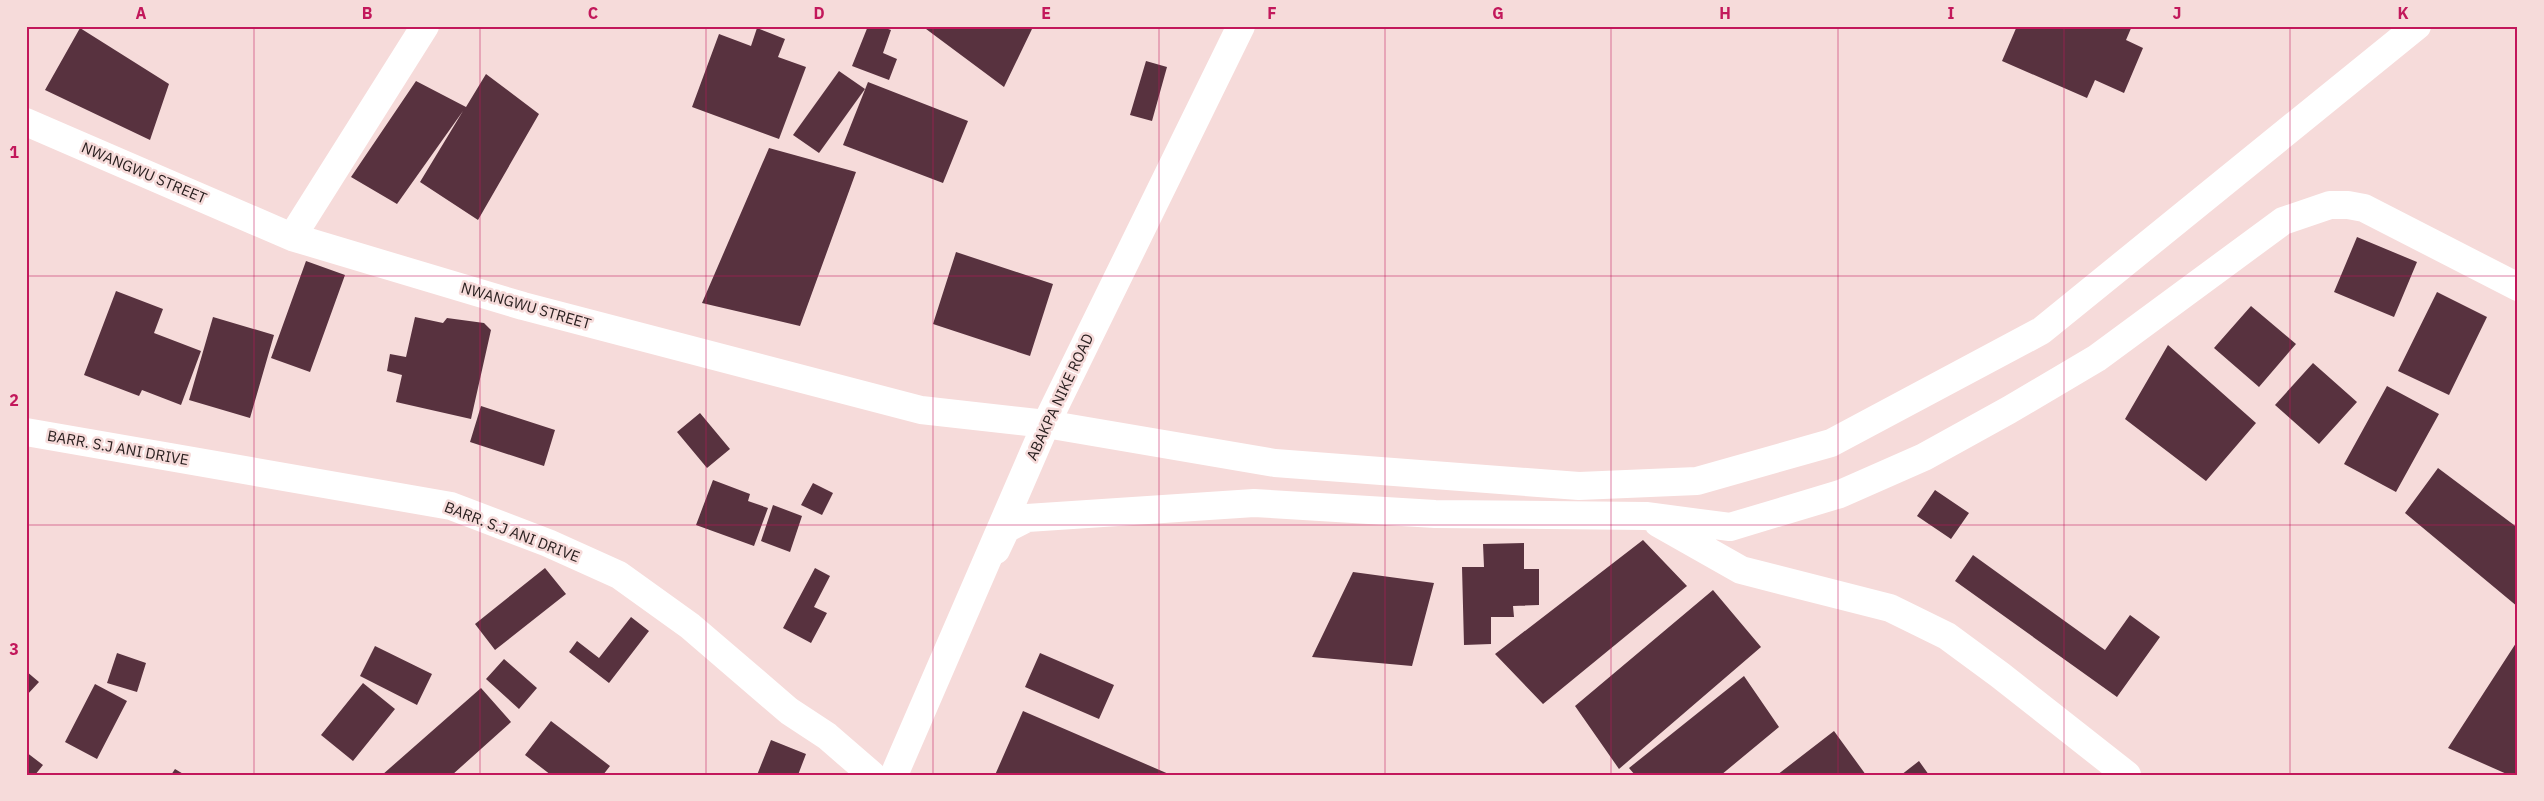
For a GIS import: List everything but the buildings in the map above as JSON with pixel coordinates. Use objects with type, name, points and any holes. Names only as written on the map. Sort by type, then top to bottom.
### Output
[{"type":"street","points":[[292,237],[424,26]]},
{"type":"street","name":"ABAKPA NIKE ROAD","points":[[895,775],[1046,424],[1241,26]]},
{"type":"street","name":"NWANGWU STREET","points":[[26,122],[292,237],[522,306],[921,410],[1046,424],[1275,463],[1579,486],[1697,481],[1832,443],[2041,331],[2417,26]]},
{"type":"street","points":[[895,775],[1006,529],[1026,518],[1254,503],[1435,514],[1646,516],[1730,527],[1840,494],[1924,457],[2097,358],[2282,220],[2330,205],[2348,205],[2364,208],[2518,287]]},
{"type":"street","name":"BARR. S.J ANI DRIVE","points":[[26,432],[451,506],[548,543],[619,576],[690,626],[789,711],[827,736],[872,775]]},
{"type":"street","points":[[1646,516],[1741,570],[1890,608],[1947,636],[2126,775]]}]
